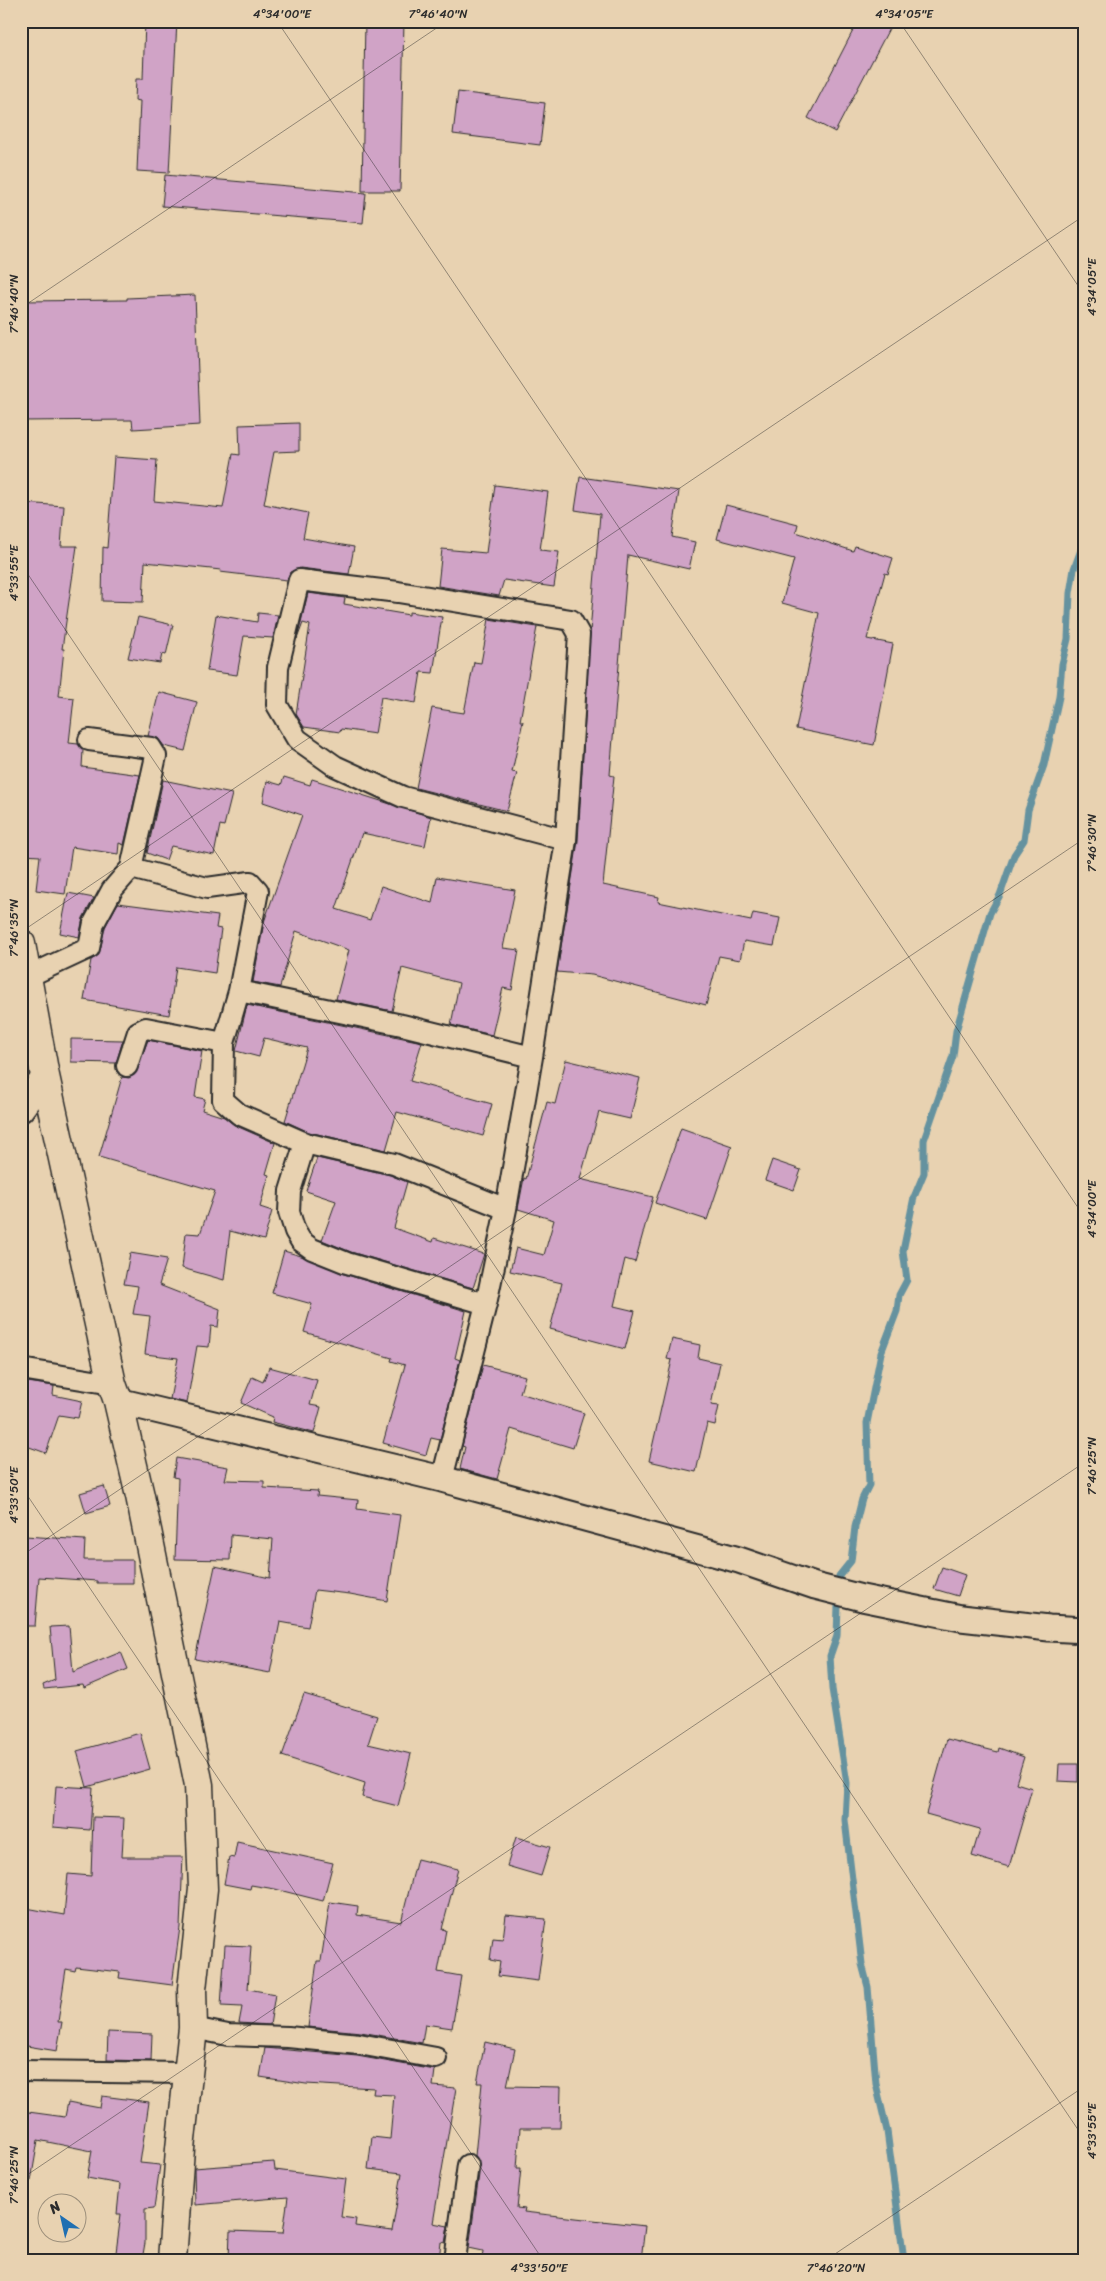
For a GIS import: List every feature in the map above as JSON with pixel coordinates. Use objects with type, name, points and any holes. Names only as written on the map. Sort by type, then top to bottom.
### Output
[{"type":"main road","points":[[21,944],[45,1076],[199,1785],[203,1889],[192,1989],[193,2028],[187,2073],[172,2260]]},
{"type":"street","points":[[442,1479],[486,1304],[506,1209],[532,1057],[566,840],[579,634],[571,620],[398,592],[299,580],[278,667],[278,705],[297,740],[335,766],[404,797],[566,840]]},
{"type":"street","points":[[27,976],[89,948],[94,923],[112,890],[131,868],[156,756],[151,748],[89,740]]},
{"type":"street","points":[[131,868],[207,888],[250,882],[258,891],[239,991],[224,1043],[223,1100],[239,1114],[305,1143],[394,1164],[506,1209]]},
{"type":"street","points":[[239,991],[402,1025],[532,1057]]},
{"type":"street","points":[[127,1066],[138,1032],[146,1028],[224,1043]]},
{"type":"street","points":[[21,1109],[45,1076]]},
{"type":"street","points":[[305,1143],[290,1191],[289,1212],[295,1231],[301,1241],[312,1249],[347,1263],[486,1304]]},
{"type":"street","points":[[21,1368],[442,1479],[739,1560],[815,1586],[862,1598],[961,1618],[1085,1630]]},
{"type":"street","points":[[193,2028],[228,2035],[288,2037],[360,2044],[436,2058]]},
{"type":"street","points":[[21,2071],[187,2073]]},
{"type":"street","points":[[455,2260],[468,2165]]},
{"type":"building","points":[[145,21],[177,21],[169,173],[137,171],[140,101],[135,100],[136,79],[143,79]]},
{"type":"building","points":[[365,21],[404,21],[400,191],[362,191]]},
{"type":"building","points":[[858,21],[893,21],[835,132],[808,118]]},
{"type":"building","points":[[458,92],[545,103],[540,145],[453,134]]},
{"type":"building","points":[[165,175],[366,193],[363,223],[162,206]]},
{"type":"building","points":[[195,295],[200,425],[133,429],[132,420],[21,421],[21,301],[127,300],[127,298]]},
{"type":"building","points":[[299,423],[299,451],[274,452],[264,504],[308,513],[303,538],[354,547],[349,574],[300,568],[290,572],[287,580],[220,572],[221,570],[145,562],[143,602],[102,601],[103,547],[107,548],[114,457],[157,460],[154,501],[223,508],[233,454],[240,455],[239,425]]},
{"type":"building","points":[[580,477],[679,491],[672,537],[695,542],[689,569],[628,555],[610,775],[614,776],[603,885],[659,897],[658,902],[751,921],[753,913],[780,918],[774,946],[744,941],[740,960],[719,956],[706,1005],[592,975],[557,972],[578,841],[590,632],[600,514],[575,510]]},
{"type":"building","points":[[495,485],[548,492],[540,550],[559,552],[554,587],[504,580],[499,596],[438,586],[442,549],[486,553]]},
{"type":"building","points":[[24,503],[64,506],[61,546],[77,546],[62,649],[64,649],[59,696],[74,698],[69,743],[78,744],[83,750],[82,767],[140,775],[124,845],[119,843],[118,854],[72,847],[65,894],[36,890],[40,856],[24,855],[26,815],[21,814],[21,788],[27,737],[21,737],[21,540]]},
{"type":"building","points":[[726,505],[798,524],[796,532],[853,551],[855,546],[893,558],[888,574],[885,573],[867,639],[893,644],[874,745],[796,729],[819,613],[782,603],[794,559],[717,539]]},
{"type":"building","points":[[308,593],[345,598],[344,604],[409,615],[409,612],[442,617],[433,673],[421,672],[416,703],[381,697],[375,734],[341,729],[340,732],[304,727],[296,714],[310,625],[303,623],[297,639]]},
{"type":"building","points":[[258,613],[278,615],[273,638],[244,636],[237,675],[207,671],[216,615],[257,622]]},
{"type":"building","points":[[138,617],[173,625],[166,655],[162,654],[160,663],[128,658]]},
{"type":"building","points":[[489,619],[537,627],[520,721],[523,721],[512,772],[517,773],[507,811],[416,788],[432,708],[464,713],[474,662],[481,663]]},
{"type":"building","points":[[159,692],[197,702],[185,751],[164,746],[158,738],[148,736]]},
{"type":"building","points":[[284,777],[310,785],[312,779],[431,817],[425,846],[362,833],[336,909],[370,920],[381,886],[432,903],[437,877],[515,890],[503,948],[519,950],[512,990],[503,988],[492,1035],[451,1025],[459,983],[402,968],[392,1011],[336,999],[349,950],[296,931],[280,987],[253,982],[264,922],[302,815],[263,802],[267,781],[281,785]]},
{"type":"building","points":[[163,780],[232,794],[224,826],[220,825],[214,855],[171,846],[166,860],[147,853]]},
{"type":"building","points":[[68,893],[94,898],[83,918],[79,937],[60,933]]},
{"type":"building","points":[[118,903],[218,916],[216,928],[221,929],[215,973],[176,967],[169,1015],[84,1000],[91,960],[99,955],[105,927]]},
{"type":"building","points":[[247,1005],[422,1042],[410,1081],[492,1104],[483,1136],[397,1112],[386,1150],[309,1132],[285,1121],[307,1048],[264,1038],[259,1057],[236,1051]]},
{"type":"building","points":[[71,1039],[123,1040],[116,1063],[71,1062]]},
{"type":"building","points":[[148,1040],[202,1051],[195,1097],[205,1099],[202,1110],[224,1117],[234,1125],[275,1143],[266,1174],[269,1175],[260,1207],[272,1211],[264,1240],[230,1231],[224,1280],[182,1268],[186,1233],[200,1234],[215,1191],[99,1157],[122,1077],[129,1078],[135,1074]]},
{"type":"building","points":[[566,1060],[640,1078],[630,1119],[599,1112],[580,1179],[653,1197],[635,1262],[625,1259],[614,1306],[635,1311],[625,1349],[550,1329],[562,1283],[510,1271],[516,1248],[544,1255],[554,1220],[518,1209],[524,1178],[526,1179],[547,1102],[555,1104]]},
{"type":"building","points":[[681,1128],[732,1146],[707,1220],[655,1203]]},
{"type":"building","points":[[317,1158],[390,1175],[407,1182],[394,1228],[433,1242],[434,1238],[484,1254],[473,1288],[351,1252],[322,1240],[336,1201],[306,1191]]},
{"type":"building","points":[[772,1160],[801,1170],[794,1190],[765,1180]]},
{"type":"building","points":[[284,1251],[344,1274],[466,1311],[455,1358],[460,1360],[440,1440],[431,1438],[426,1455],[383,1443],[405,1365],[391,1361],[392,1358],[304,1332],[312,1304],[272,1293]]},
{"type":"building","points":[[130,1253],[167,1259],[159,1285],[220,1309],[218,1327],[211,1326],[209,1347],[197,1346],[187,1403],[170,1399],[178,1358],[145,1354],[150,1316],[133,1314],[138,1286],[124,1284]]},
{"type":"building","points":[[672,1339],[700,1345],[698,1358],[720,1363],[711,1405],[719,1406],[715,1425],[707,1423],[696,1472],[649,1461],[672,1360],[667,1359]]},
{"type":"building","points":[[483,1365],[525,1376],[520,1393],[584,1413],[573,1448],[511,1429],[497,1479],[460,1469],[465,1447],[462,1446]]},
{"type":"building","points":[[269,1367],[317,1380],[310,1405],[321,1407],[314,1433],[272,1422],[273,1417],[241,1403],[252,1377],[263,1382]]},
{"type":"building","points":[[21,1381],[54,1386],[53,1395],[82,1401],[78,1418],[59,1415],[46,1453],[21,1444]]},
{"type":"building","points":[[176,1458],[228,1467],[225,1480],[264,1481],[264,1488],[318,1491],[317,1496],[358,1500],[357,1509],[400,1515],[387,1601],[315,1590],[308,1627],[280,1622],[270,1673],[195,1659],[215,1566],[270,1578],[273,1539],[231,1535],[230,1560],[175,1559],[178,1478],[173,1477]]},
{"type":"building","points":[[104,1486],[110,1506],[86,1513],[80,1493]]},
{"type":"building","points":[[25,1536],[85,1540],[84,1560],[133,1560],[133,1583],[97,1583],[97,1581],[39,1577],[35,1626],[21,1626],[21,1580]]},
{"type":"building","points":[[942,1567],[965,1575],[958,1596],[934,1589]]},
{"type":"building","points":[[69,1626],[73,1672],[121,1652],[128,1669],[84,1688],[83,1685],[44,1689],[43,1685],[55,1680],[50,1627]]},
{"type":"building","points":[[304,1694],[377,1716],[368,1744],[411,1754],[398,1806],[362,1797],[365,1783],[282,1756]]},
{"type":"building","points":[[140,1733],[150,1769],[87,1787],[77,1751]]},
{"type":"building","points":[[947,1739],[998,1752],[999,1748],[1024,1757],[1016,1783],[1032,1788],[1009,1867],[972,1856],[980,1829],[926,1814]]},
{"type":"building","points":[[1059,1764],[1078,1764],[1078,1782],[1058,1781]]},
{"type":"building","points":[[56,1786],[93,1788],[90,1830],[53,1827]]},
{"type":"building","points":[[93,1817],[124,1818],[122,1857],[183,1857],[180,1927],[172,1985],[119,1978],[120,1972],[76,1967],[75,1971],[66,1969],[58,2022],[62,2022],[57,2051],[21,2045],[21,1907],[64,1915],[68,1874],[91,1876]]},
{"type":"building","points":[[516,1837],[550,1847],[541,1876],[507,1866]]},
{"type":"building","points":[[237,1842],[333,1863],[323,1901],[275,1889],[251,1885],[250,1889],[224,1884],[229,1857],[234,1858]]},
{"type":"building","points":[[417,1859],[458,1869],[442,1929],[446,1930],[438,1972],[461,1976],[452,2028],[425,2024],[422,2043],[361,2032],[308,2027],[317,1961],[321,1961],[330,1902],[358,1906],[357,1915],[401,1922]]},
{"type":"building","points":[[506,1915],[546,1919],[538,1981],[498,1976],[500,1962],[490,1960],[493,1938],[503,1939]]},
{"type":"building","points":[[225,1945],[251,1946],[248,1989],[275,1994],[270,2025],[239,2023],[242,2007],[221,2006]]},
{"type":"building","points":[[108,2032],[152,2034],[151,2061],[107,2060]]},
{"type":"building","points":[[485,2042],[515,2049],[507,2086],[561,2087],[560,2128],[520,2128],[517,2168],[521,2168],[517,2208],[525,2209],[524,2212],[645,2226],[641,2260],[482,2260],[483,2251],[469,2248],[480,2167],[475,2156],[482,2083],[477,2083]]},
{"type":"building","points":[[265,2048],[357,2056],[435,2070],[433,2086],[456,2088],[433,2223],[448,2226],[445,2243],[441,2242],[439,2260],[229,2260],[230,2231],[283,2233],[288,2197],[195,2205],[194,2168],[274,2162],[275,2170],[346,2179],[341,2217],[356,2219],[355,2226],[392,2231],[402,2173],[368,2169],[372,2137],[390,2139],[394,2095],[373,2094],[374,2088],[306,2084],[260,2077]]},
{"type":"building","points":[[102,2096],[149,2102],[140,2163],[160,2165],[154,2208],[145,2209],[145,2243],[142,2260],[115,2260],[121,2214],[117,2214],[120,2184],[87,2178],[92,2151],[38,2140],[31,2181],[21,2180],[21,2111],[65,2117],[68,2102],[100,2108]]},
{"type":"waterway","points":[[904,2260],[887,2131],[876,2084],[868,1987],[862,1964],[845,1820],[847,1783],[832,1689],[830,1656],[837,1636],[839,1576],[851,1561],[855,1527],[862,1499],[869,1485],[867,1423],[881,1353],[897,1311],[899,1295],[907,1280],[903,1251],[914,1197],[924,1173],[924,1140],[953,1056],[956,1031],[990,913],[1000,895],[1014,855],[1024,840],[1028,810],[1044,765],[1059,697],[1062,664],[1068,639],[1070,593],[1074,569],[1085,539]]}]
